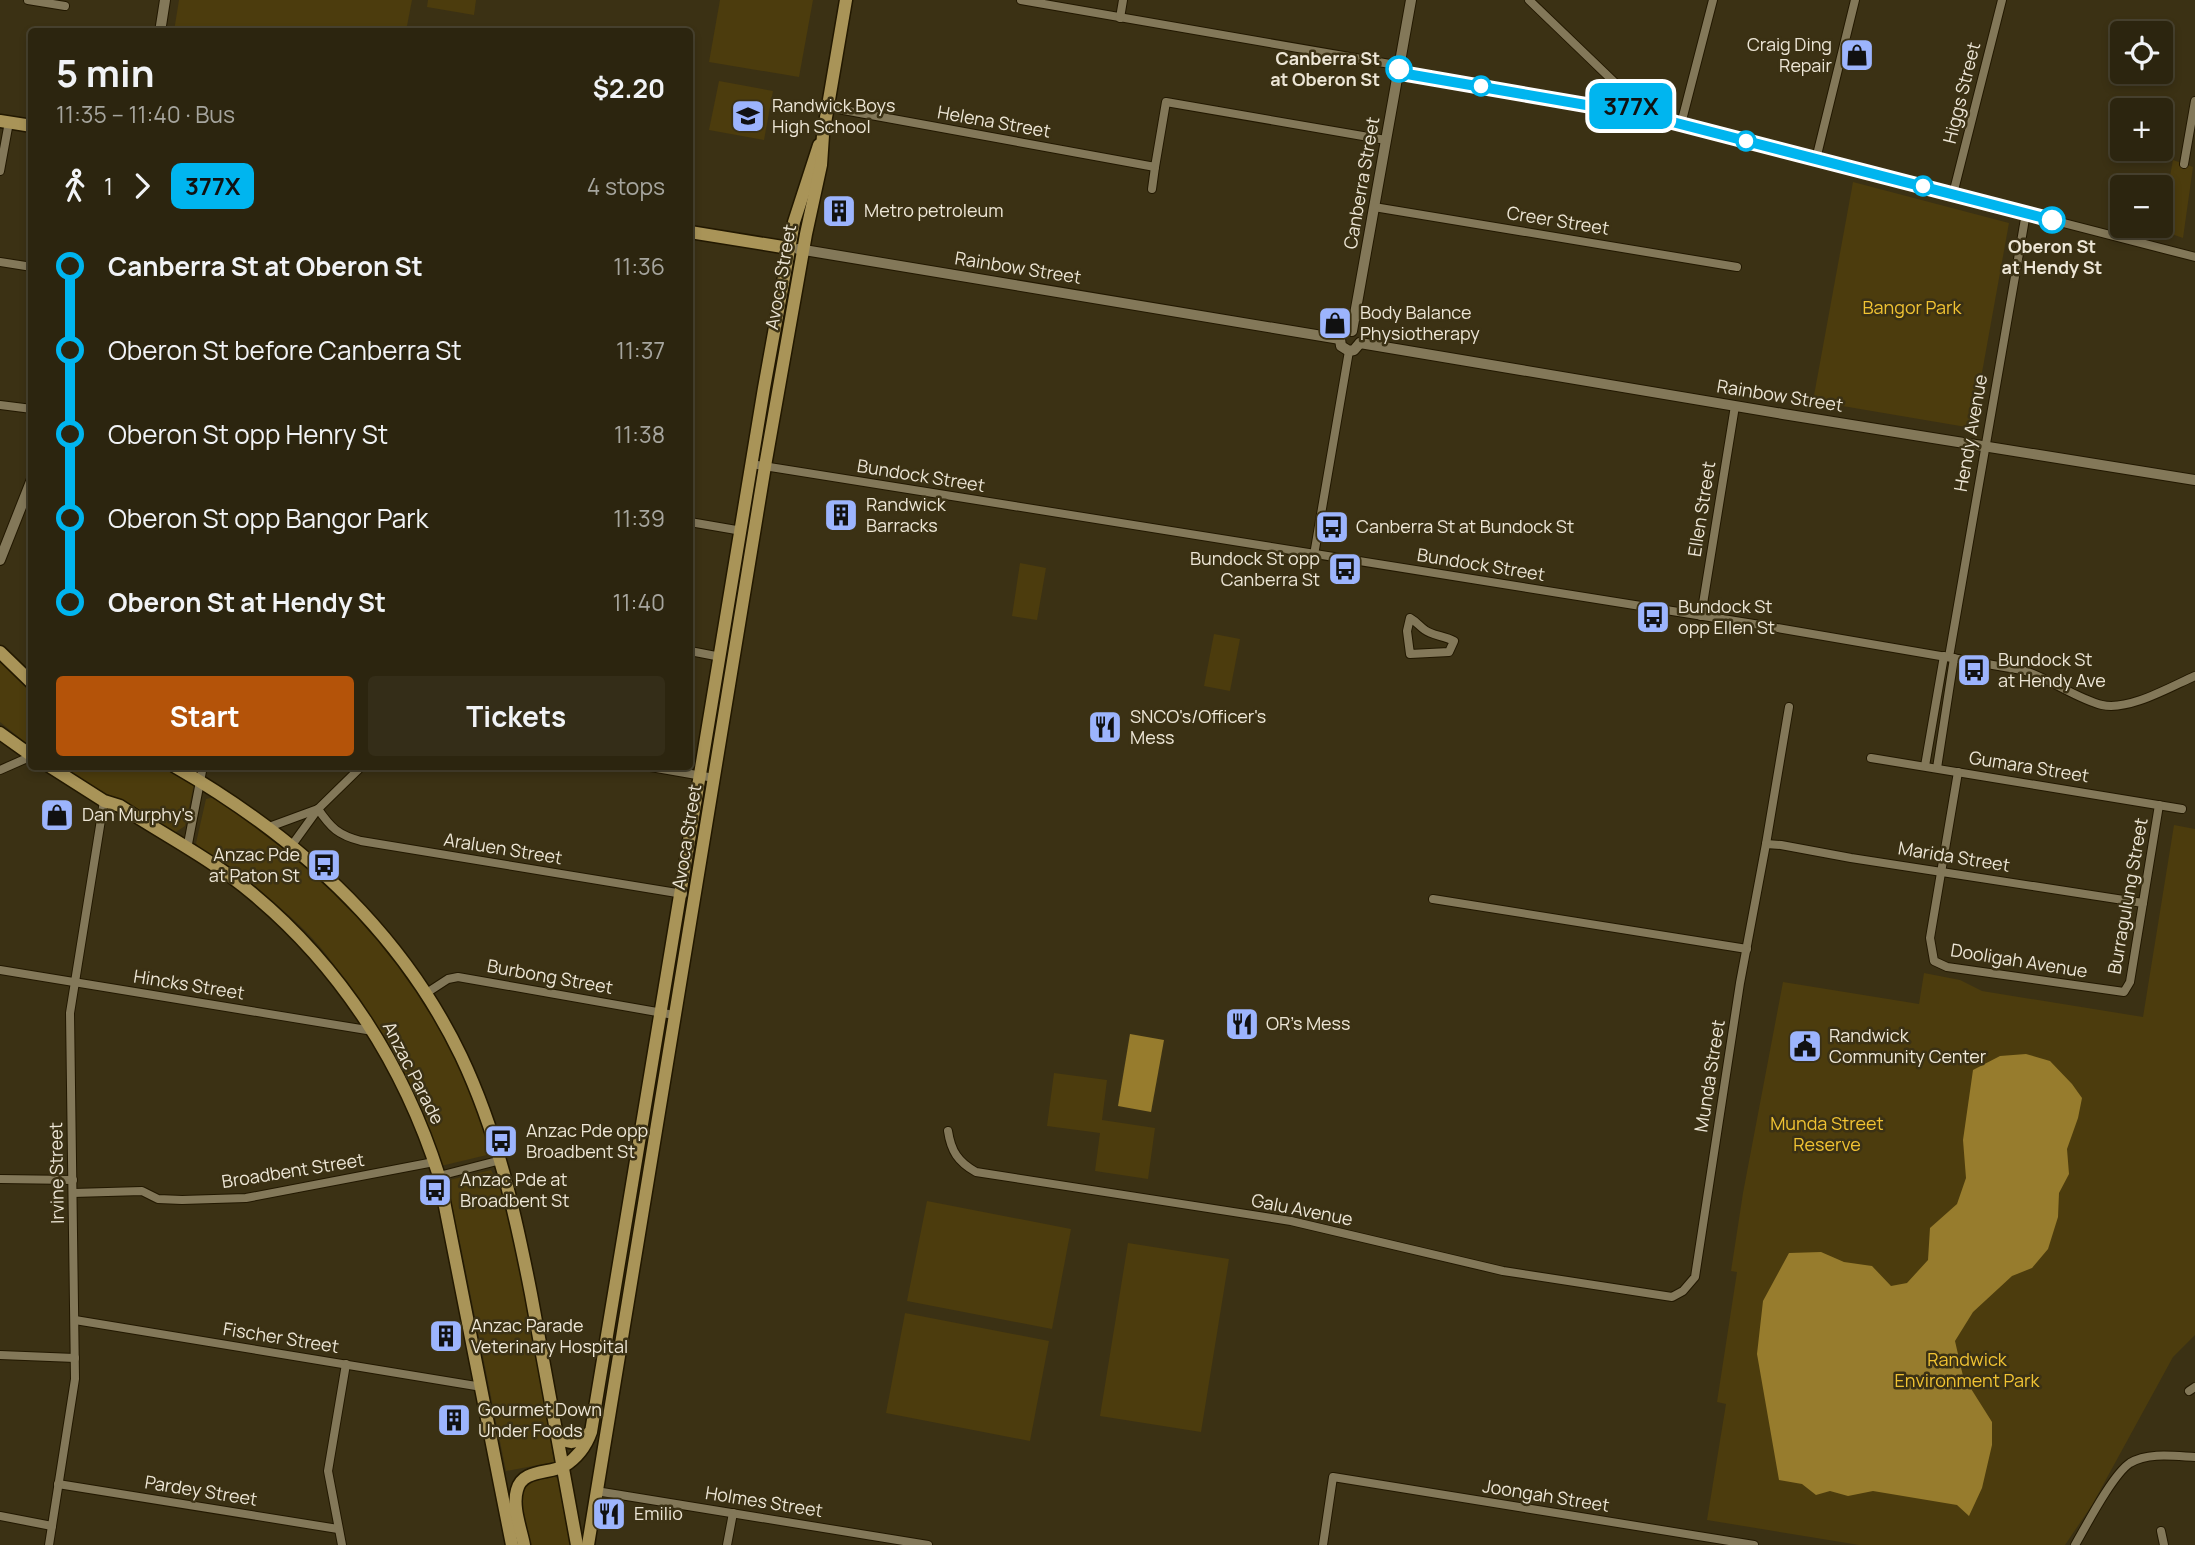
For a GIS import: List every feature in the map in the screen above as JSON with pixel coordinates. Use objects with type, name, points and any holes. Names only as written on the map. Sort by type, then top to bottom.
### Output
[{"type":"main road","name":"Avoca Street","points":[[590,1432],[739,531],[789,248],[794,222],[822,135],[846,0]]},
{"type":"main road","points":[[4,122],[28,125]]},
{"type":"main road","name":"Avoca Street","points":[[588,1545],[765,466],[821,165],[822,135]]},
{"type":"main road","name":"Rainbow Street","points":[[693,232],[789,248]]},
{"type":"main road","points":[[0,652],[28,679]]},
{"type":"main road","points":[[0,733],[28,753]]},
{"type":"main road","name":"Anzac Parade","points":[[55,770],[104,801],[120,806],[234,879],[288,925],[337,978],[373,1031],[411,1101],[439,1175],[512,1545]]},
{"type":"main road","points":[[181,770],[292,845],[364,914],[425,994],[450,1035],[465,1065],[501,1160],[520,1239],[577,1545]]},
{"type":"main road","points":[[616,1282],[631,1284]]},
{"type":"main road","points":[[557,1430],[565,1441],[570,1443],[580,1441],[590,1432]]},
{"type":"main road","points":[[524,1545],[516,1507],[519,1484],[530,1476],[562,1467],[581,1452],[590,1432]]},
{"type":"street","points":[[28,0],[65,6]]},
{"type":"street","points":[[161,28],[165,0]]},
{"type":"street","points":[[1021,0],[1386,64],[1407,74],[1609,109],[1636,103]]},
{"type":"street","points":[[1120,18],[1123,0]]},
{"type":"street","name":"Canberra Street","points":[[1352,331],[1411,0]]},
{"type":"street","points":[[1529,0],[1636,103],[1657,118],[2195,257]]},
{"type":"street","points":[[1681,124],[1713,0]]},
{"type":"street","points":[[1816,159],[1855,0]]},
{"type":"street","name":"Higgs Street","points":[[1953,194],[2002,0]]},
{"type":"street","points":[[2184,164],[2195,101]]},
{"type":"street","points":[[1152,189],[1166,102],[1386,141]]},
{"type":"street","name":"Helena Street","points":[[827,107],[1155,167]]},
{"type":"street","points":[[0,171],[4,122]]},
{"type":"street","name":"Creer Street","points":[[1374,207],[1737,267]]},
{"type":"street","name":"Hendy Avenue","points":[[1925,766],[1949,657],[2026,214]]},
{"type":"street","name":"Rainbow Street","points":[[789,248],[1340,339]]},
{"type":"street","points":[[0,262],[28,266]]},
{"type":"street","points":[[1345,331],[1352,331],[1360,337],[1357,348],[1349,351],[1341,346],[1340,339],[1345,331]]},
{"type":"street","name":"Rainbow Street","points":[[1360,343],[1735,407],[2195,480]]},
{"type":"street","points":[[1314,555],[1349,351]]},
{"type":"street","points":[[0,405],[28,410]]},
{"type":"street","name":"Ellen Street","points":[[1701,616],[1735,407]]},
{"type":"street","name":"Bundock Street","points":[[751,464],[1949,657],[2022,670],[2096,703],[2113,706],[2143,699],[2195,676]]},
{"type":"street","points":[[0,560],[28,489]]},
{"type":"street","points":[[693,523],[754,533]]},
{"type":"street","points":[[1410,618],[1425,631],[1454,641],[1449,652],[1410,654],[1407,631],[1410,618]]},
{"type":"street","points":[[693,652],[734,659]]},
{"type":"street","name":"Hendy Avenue","points":[[1937,768],[1949,657]]},
{"type":"street","name":"Munda Street","points":[[1672,1297],[1683,1291],[1695,1277],[1746,949],[1789,707]]},
{"type":"street","points":[[0,770],[28,758]]},
{"type":"street","name":"Gumara Street","points":[[1871,758],[2182,808]]},
{"type":"street","points":[[187,849],[202,770]]},
{"type":"street","points":[[292,845],[318,809],[358,770]]},
{"type":"street","points":[[667,770],[714,778]]},
{"type":"street","name":"Dooligah Avenue","points":[[1958,772],[1930,938],[1934,961],[1947,967],[2124,992]]},
{"type":"street","name":"Irvine Street","points":[[49,1545],[73,1399],[75,1358],[70,1013],[104,801]]},
{"type":"street","name":"Burragulung Street","points":[[2124,992],[2130,982],[2159,805]]},
{"type":"street","points":[[269,827],[318,809]]},
{"type":"street","name":"Araluen Street","points":[[318,809],[343,836],[361,841],[695,896]]},
{"type":"street","name":"Marida Street","points":[[1765,847],[1793,846],[1850,858],[2143,903]]},
{"type":"street","points":[[1433,899],[1746,949]]},
{"type":"street","name":"Hincks Street","points":[[0,970],[373,1031]]},
{"type":"street","name":"Burbong Street","points":[[425,994],[447,979],[458,977],[674,1014]]},
{"type":"street","name":"Galu Avenue","points":[[948,1131],[955,1155],[976,1172],[1291,1221],[1513,1273],[1672,1297]]},
{"type":"street","points":[[439,1175],[501,1160]]},
{"type":"street","name":"Broadbent Street","points":[[73,1193],[142,1191],[158,1199],[170,1200],[246,1198],[434,1162]]},
{"type":"street","points":[[0,1179],[72,1180]]},
{"type":"street","name":"Fischer Street","points":[[75,1320],[482,1387]]},
{"type":"street","points":[[0,1355],[75,1358]]},
{"type":"street","points":[[342,1545],[328,1471],[346,1364]]},
{"type":"street","points":[[2075,1545],[2093,1511],[2130,1463],[2155,1457],[2195,1457]]},
{"type":"street","name":"Joongah Street","points":[[1323,1545],[1333,1478],[1712,1542],[1754,1545]]},
{"type":"street","name":"Pardey Street","points":[[58,1484],[338,1529]]},
{"type":"street","name":"Holmes Street","points":[[596,1491],[883,1541],[928,1545]]},
{"type":"street","points":[[727,1545],[733,1513]]},
{"type":"street","points":[[0,1516],[52,1526]]},
{"type":"street","points":[[2161,1531],[2164,1545]]},
{"type":"green space","points":[[179,0],[412,0],[407,28],[174,28]]},
{"type":"green space","points":[[428,0],[476,0],[474,15],[427,7]]},
{"type":"green space","points":[[720,0],[813,0],[799,77],[709,62]]},
{"type":"green space","points":[[719,81],[773,91],[764,140],[709,130]]},
{"type":"green space","points":[[2173,160],[2193,167],[2183,238],[2173,235],[2173,175],[2170,175]]},
{"type":"green space","name":"Bangor Park","points":[[1853,182],[2009,223],[1972,428],[1813,401]]},
{"type":"green space","points":[[1020,563],[1046,568],[1037,620],[1012,616]]},
{"type":"green space","points":[[1214,634],[1240,639],[1230,691],[1204,686]]},
{"type":"green space","points":[[0,661],[28,687],[28,745],[0,722]]},
{"type":"green space","points":[[67,770],[168,770],[194,784],[185,826],[173,834]]},
{"type":"green space","points":[[215,797],[287,850],[320,879],[380,942],[407,977],[453,1054],[474,1103],[491,1154],[441,1166],[425,1122],[406,1082],[331,960],[308,933],[279,907],[200,850],[196,843],[206,799]]},
{"type":"green space","name":"Randwick Environment Park","points":[[2174,825],[2195,829],[2195,1335],[2173,1357],[2092,1505],[2065,1545],[1859,1545],[1707,1520],[1726,1404],[1717,1402],[1737,1272],[1731,1271],[1783,982],[1919,1004],[1924,973],[1960,980],[1982,991],[2143,1017]]},
{"type":"green space","points":[[1054,1073],[1107,1080],[1102,1120],[1155,1128],[1148,1179],[1095,1171],[1100,1133],[1047,1126]]},
{"type":"green space","points":[[491,1170],[505,1196],[533,1332],[554,1462],[506,1471],[445,1181]]},
{"type":"green space","points":[[927,1201],[1071,1229],[1052,1329],[907,1301]]},
{"type":"green space","points":[[1128,1243],[1229,1259],[1201,1432],[1100,1416]]},
{"type":"green space","points":[[905,1313],[1049,1341],[1030,1441],[886,1413]]},
{"type":"green space","points":[[554,1476],[559,1480],[571,1545],[529,1545],[521,1511],[522,1494],[532,1481]]},
{"type":"shaded area","points":[[1130,1034],[1164,1040],[1151,1112],[1118,1106]]},
{"type":"shaded area","points":[[2026,1054],[2050,1061],[2082,1098],[2067,1149],[2069,1174],[2059,1193],[2058,1217],[2048,1249],[2032,1268],[2012,1276],[1973,1312],[1955,1341],[1963,1376],[1992,1422],[1992,1445],[1982,1488],[1969,1516],[1957,1505],[1873,1491],[1848,1496],[1830,1491],[1816,1495],[1802,1484],[1779,1480],[1757,1354],[1763,1301],[1789,1253],[1821,1252],[1844,1262],[1872,1266],[1891,1286],[1907,1283],[1928,1260],[1930,1228],[1957,1204],[1966,1178],[1963,1140],[1973,1070],[2000,1056]]},
{"type":"bus line","name":"377X","points":[[1399,69],[1407,74],[1609,109],[1636,103],[1646,113],[1657,118],[2052,220]]},
{"type":"place","name":"Craig Ding Repair","points":[[1857,55]]},
{"type":"place","name":"Canberra St at Oberon St","points":[[1399,69]]},
{"type":"place","name":"Randwick Boys High School","points":[[748,116]]},
{"type":"place","name":"Metro petroleum","points":[[839,211]]},
{"type":"place","name":"Oberon St at Hendy St","points":[[2052,220]]},
{"type":"place","name":"Body Balance Physiotherapy","points":[[1335,323]]},
{"type":"place","name":"Randwick Barracks","points":[[841,515]]},
{"type":"place","name":"Canberra St at Bundock St","points":[[1332,527]]},
{"type":"place","name":"Bundock St opp Canberra St","points":[[1345,569]]},
{"type":"place","name":"Bundock St opp Ellen St","points":[[1653,617]]},
{"type":"place","name":"Bundock St at Hendy Ave","points":[[1974,670]]},
{"type":"place","name":"SNCO's/Officer's Mess","points":[[1105,727]]},
{"type":"place","name":"Dan Murphy's","points":[[57,815]]},
{"type":"place","name":"Anzac Pde at Paton St","points":[[324,865]]},
{"type":"place","name":"OR's Mess","points":[[1242,1024]]},
{"type":"place","name":"Randwick Community Center","points":[[1805,1046]]},
{"type":"place","name":"Anzac Pde opp Broadbent St","points":[[501,1141]]},
{"type":"place","name":"Anzac Pde at Broadbent St","points":[[435,1190]]},
{"type":"place","name":"Anzac Parade Veterinary Hospital","points":[[446,1336]]},
{"type":"place","name":"Gourmet Down Under Foods","points":[[454,1420]]},
{"type":"place","name":"Emilio","points":[[609,1514]]},
{"type":"park label","name":"Munda Street Reserve","points":[[1827,1134]]}]
